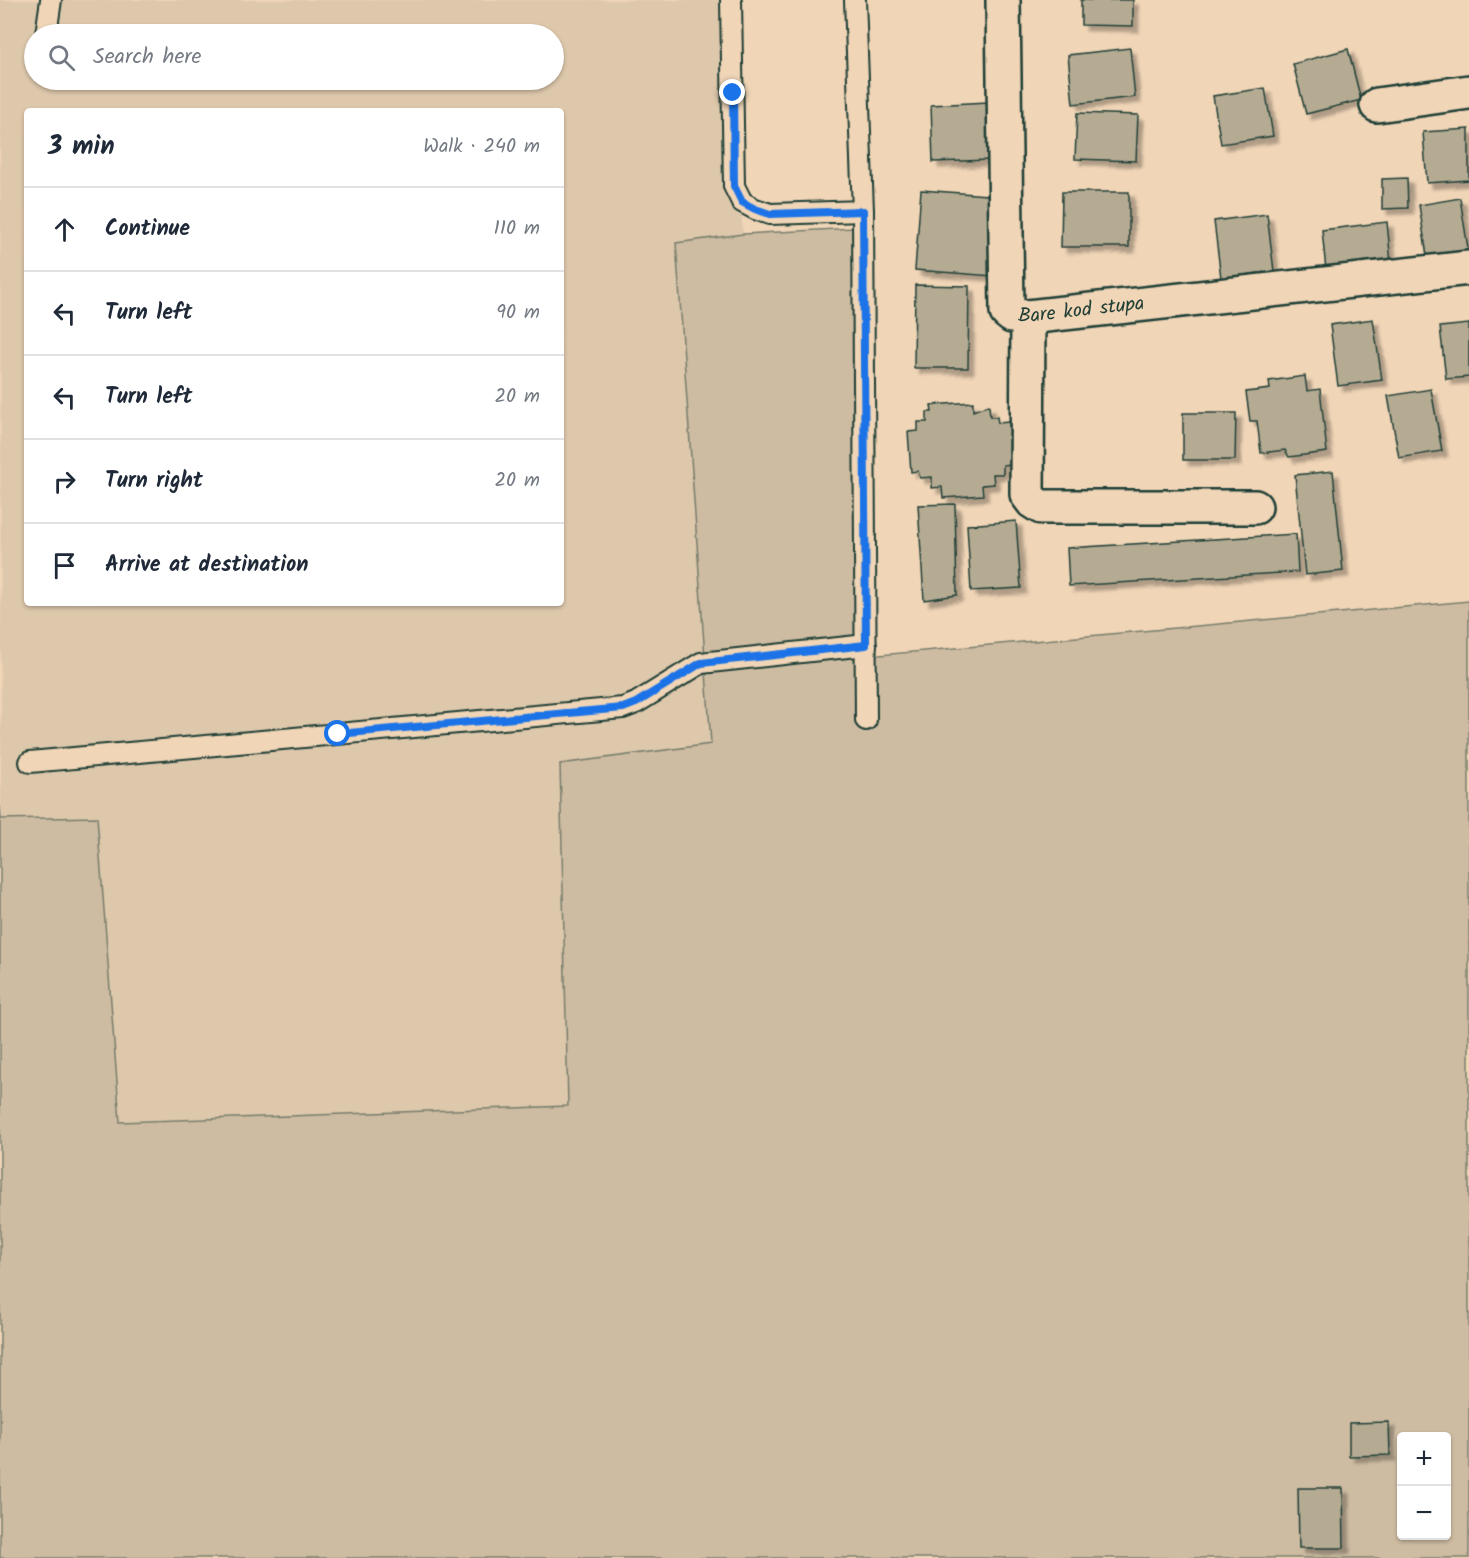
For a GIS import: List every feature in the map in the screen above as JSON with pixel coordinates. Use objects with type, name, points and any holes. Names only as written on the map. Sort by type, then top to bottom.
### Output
[{"type":"street","name":"Bare kod stupa","points":[[1003,0],[1007,312],[1012,316],[1028,317],[1469,268]]},
{"type":"street","points":[[1377,105],[1469,92]]},
{"type":"street","points":[[1028,317],[1027,494],[1033,502],[1041,507],[1255,507]]},
{"type":"lane","points":[[47,24],[51,0]]},
{"type":"lane","points":[[731,0],[734,186],[742,202],[770,214],[863,211]]},
{"type":"lane","points":[[855,0],[863,211],[866,720]]},
{"type":"lane","points":[[30,762],[623,708],[636,703],[701,663],[866,645]]},
{"type":"shaded area","points":[[0,0],[723,0],[743,234],[676,244],[711,744],[560,764],[568,1106],[119,1122],[97,817],[1,819]]},
{"type":"shaded area","points":[[855,228],[858,657],[1469,601],[1469,1558],[0,1558],[0,806],[1,819],[97,817],[120,1122],[568,1106],[560,764],[711,744],[676,243],[743,234]]},
{"type":"building","points":[[1081,0],[1133,0],[1133,26],[1081,25]]},
{"type":"building","points":[[1130,48],[1135,97],[1073,104],[1068,55]]},
{"type":"building","points":[[1348,49],[1361,100],[1306,114],[1293,64]]},
{"type":"building","points":[[1265,88],[1273,136],[1221,144],[1213,96]]},
{"type":"building","points":[[988,102],[990,160],[933,162],[931,105]]},
{"type":"building","points":[[1077,113],[1138,115],[1136,161],[1075,159]]},
{"type":"building","points":[[1469,129],[1469,180],[1427,183],[1423,132]]},
{"type":"building","points":[[1407,178],[1408,208],[1382,209],[1382,179]]},
{"type":"building","points":[[921,190],[1000,196],[993,276],[915,270]]},
{"type":"building","points":[[1062,192],[1129,192],[1129,247],[1061,247]]},
{"type":"building","points":[[1460,198],[1469,255],[1428,262],[1419,205]]},
{"type":"building","points":[[1267,214],[1274,271],[1221,278],[1214,221]]},
{"type":"building","points":[[1387,222],[1391,263],[1326,270],[1322,230]]},
{"type":"building","points":[[915,285],[969,286],[968,368],[914,368]]},
{"type":"building","points":[[1373,319],[1382,380],[1338,386],[1330,325]]},
{"type":"building","points":[[1469,324],[1469,377],[1446,379],[1440,327]]},
{"type":"building","points":[[1305,376],[1307,391],[1320,389],[1327,452],[1289,457],[1285,450],[1261,453],[1257,421],[1250,421],[1246,392],[1270,389],[1269,381]]},
{"type":"building","points":[[1431,389],[1442,451],[1399,458],[1388,396]]},
{"type":"building","points":[[973,402],[973,411],[989,405],[990,417],[997,417],[998,423],[1009,422],[1012,464],[1003,465],[1003,474],[993,474],[994,484],[982,485],[983,495],[943,498],[942,487],[932,488],[932,477],[920,478],[918,471],[911,472],[908,432],[918,431],[918,422],[927,422],[927,412],[932,412],[931,405]]},
{"type":"building","points":[[1183,413],[1236,413],[1235,460],[1183,460]]},
{"type":"building","points":[[1333,471],[1343,571],[1305,575],[1295,475]]},
{"type":"building","points":[[955,504],[957,595],[924,600],[918,505]]},
{"type":"building","points":[[1016,521],[1021,588],[971,591],[967,525]]},
{"type":"building","points":[[1296,534],[1298,572],[1069,586],[1067,548]]},
{"type":"building","points":[[1389,1422],[1390,1455],[1349,1456],[1349,1423]]},
{"type":"building","points":[[1298,1488],[1343,1488],[1344,1548],[1299,1548]]},
{"type":"route","points":[[338,734],[623,708],[636,703],[701,663],[866,645],[863,211],[770,214],[742,202],[734,186],[733,93]]}]
